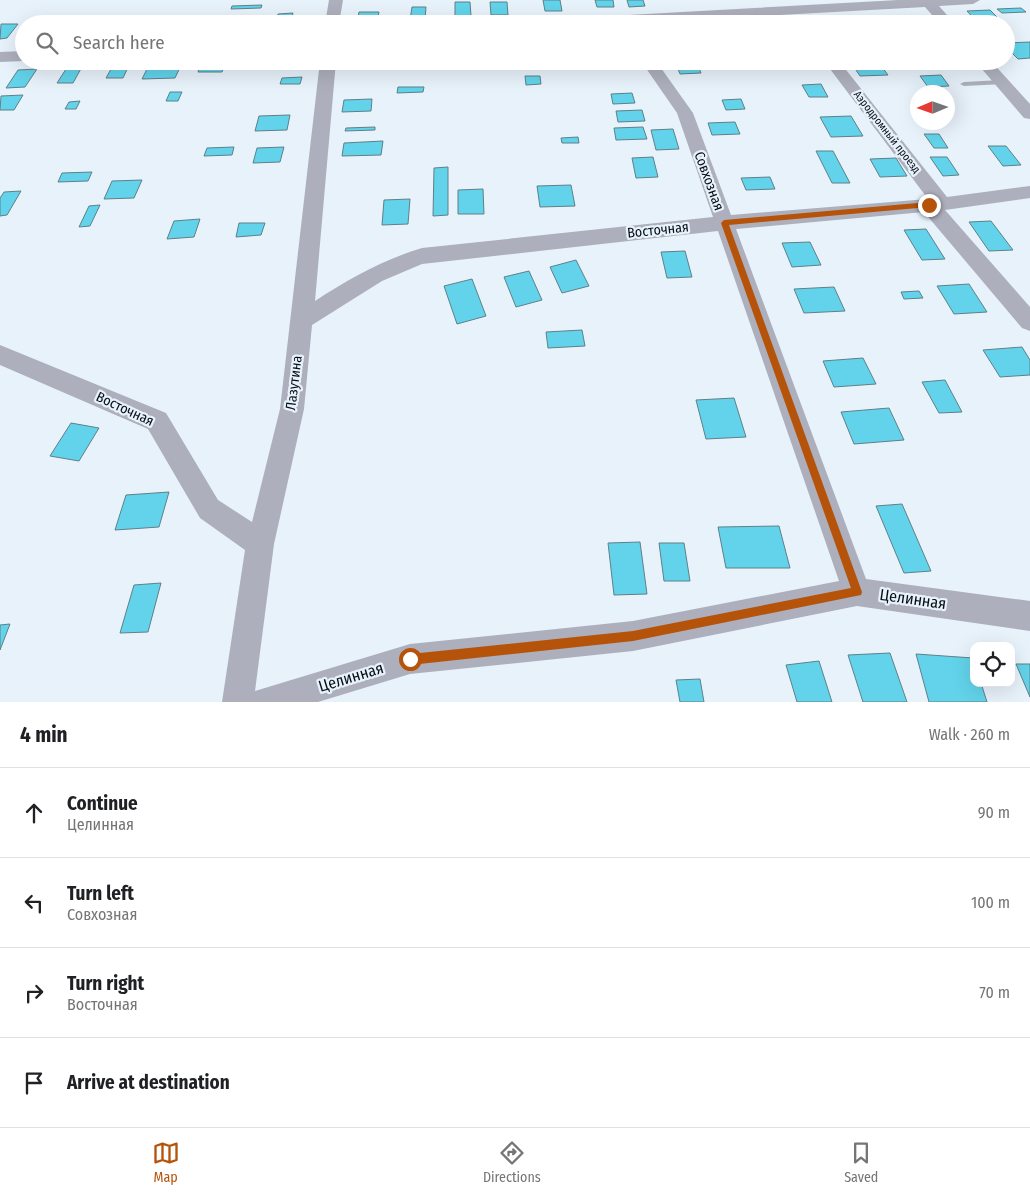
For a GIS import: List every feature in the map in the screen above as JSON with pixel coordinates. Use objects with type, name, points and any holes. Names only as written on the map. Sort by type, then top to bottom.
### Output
[{"type":"street","points":[[334,15],[336,0]]},
{"type":"street","points":[[720,15],[927,1],[973,0]]},
{"type":"street","points":[[927,1],[940,15]]},
{"type":"street","points":[[791,10],[795,15]]},
{"type":"street","points":[[0,58],[15,57]]},
{"type":"street","name":"Лазутина","points":[[238,702],[260,544],[292,409],[327,70]]},
{"type":"street","name":"Совхозная","points":[[654,70],[685,114],[857,592]]},
{"type":"street","name":"Аэродромный проезд","points":[[838,70],[936,204],[1030,322]]},
{"type":"street","points":[[990,70],[1030,114]]},
{"type":"street","name":"Восточная","points":[[302,321],[375,273],[398,262],[422,256],[724,223],[936,204],[1030,192]]},
{"type":"street","name":"Восточная","points":[[0,355],[157,421],[209,509],[260,544]]},
{"type":"street","name":"Целинная","points":[[266,702],[410,659],[633,636],[857,592],[1030,616]]},
{"type":"lane","points":[[964,84],[1001,82]]},
{"type":"building","points":[[543,0],[560,0],[562,11],[545,11]]},
{"type":"building","points":[[595,0],[613,0],[614,7],[597,7]]},
{"type":"building","points":[[627,0],[643,0],[645,6],[629,7]]},
{"type":"building","points":[[455,2],[470,2],[471,15],[455,15]]},
{"type":"building","points":[[490,2],[507,2],[508,15],[491,15]]},
{"type":"building","points":[[262,5],[261,8],[231,9],[232,6]]},
{"type":"building","points":[[412,7],[426,7],[425,15],[411,15]]},
{"type":"building","points":[[1021,8],[1026,12],[1002,13],[997,9]]},
{"type":"building","points":[[990,10],[995,15],[971,15],[967,11]]},
{"type":"building","points":[[359,12],[379,12],[378,15],[358,15]]},
{"type":"building","points":[[293,13],[292,15],[278,14]]},
{"type":"building","points":[[1,24],[15,24],[15,28],[7,38],[0,39]]},
{"type":"building","points":[[1030,42],[1030,58],[1018,59],[1015,56],[1015,43]]},
{"type":"building","points":[[18,70],[36,70],[25,87],[6,88]]},
{"type":"building","points":[[65,70],[80,70],[73,83],[57,83]]},
{"type":"building","points":[[110,70],[127,70],[123,78],[106,78]]},
{"type":"building","points":[[146,70],[179,70],[175,78],[142,79]]},
{"type":"building","points":[[199,70],[223,70],[222,72],[198,72]]},
{"type":"building","points":[[678,70],[700,70],[701,73],[680,74]]},
{"type":"building","points":[[856,70],[884,70],[888,75],[860,76]]},
{"type":"building","points":[[941,75],[948,85],[927,85],[920,76]]},
{"type":"building","points":[[525,76],[540,76],[541,84],[526,85]]},
{"type":"building","points":[[302,77],[300,84],[280,84],[282,78]]},
{"type":"building","points":[[821,84],[828,97],[809,97],[802,85]]},
{"type":"building","points":[[398,87],[424,87],[423,92],[397,93]]},
{"type":"building","points":[[170,92],[182,92],[178,101],[166,101]]},
{"type":"building","points":[[632,93],[635,103],[613,104],[611,94]]},
{"type":"building","points":[[23,95],[14,110],[0,110],[1,96]]},
{"type":"building","points":[[372,99],[371,111],[342,112],[344,100]]},
{"type":"building","points":[[741,99],[745,109],[726,110],[722,100]]},
{"type":"building","points":[[80,101],[76,109],[65,109],[69,102]]},
{"type":"building","points":[[642,110],[645,121],[618,122],[616,111]]},
{"type":"building","points":[[290,115],[287,130],[255,131],[259,116]]},
{"type":"building","points":[[851,116],[863,136],[831,137],[820,117]]},
{"type":"building","points":[[735,122],[740,134],[712,135],[708,123]]},
{"type":"building","points":[[375,127],[375,130],[345,131],[346,128]]},
{"type":"building","points":[[643,127],[647,139],[616,140],[614,128]]},
{"type":"building","points":[[673,129],[679,149],[656,150],[651,130]]},
{"type":"building","points":[[924,134],[939,134],[948,148],[934,148]]},
{"type":"building","points":[[578,137],[579,143],[562,143],[561,138]]},
{"type":"building","points":[[383,141],[381,155],[342,156],[344,143]]},
{"type":"building","points":[[988,146],[1006,146],[1021,165],[1003,166]]},
{"type":"building","points":[[234,147],[232,155],[204,156],[207,148]]},
{"type":"building","points":[[284,147],[280,162],[253,163],[257,148]]},
{"type":"building","points":[[816,151],[833,151],[850,183],[832,183]]},
{"type":"building","points":[[653,157],[658,177],[636,178],[632,158]]},
{"type":"building","points":[[930,157],[947,157],[959,175],[943,176]]},
{"type":"building","points":[[896,158],[907,176],[880,177],[870,159]]},
{"type":"building","points":[[448,167],[448,215],[433,216],[434,168]]},
{"type":"building","points":[[92,172],[88,181],[58,182],[62,173]]},
{"type":"building","points":[[770,177],[775,189],[746,190],[741,178]]},
{"type":"building","points":[[142,180],[134,198],[104,199],[112,181]]},
{"type":"building","points":[[571,185],[575,206],[540,207],[537,186]]},
{"type":"building","points":[[483,189],[484,214],[458,214],[458,190]]},
{"type":"building","points":[[21,191],[7,215],[0,216],[0,198],[4,192]]},
{"type":"building","points":[[410,199],[408,224],[382,225],[384,200]]},
{"type":"building","points":[[100,205],[90,226],[79,227],[89,206]]},
{"type":"building","points":[[200,219],[194,237],[167,239],[174,221]]},
{"type":"building","points":[[991,221],[1013,250],[989,251],[969,222]]},
{"type":"building","points":[[239,223],[265,223],[261,235],[236,237]]},
{"type":"building","points":[[926,229],[945,259],[922,260],[904,230]]},
{"type":"building","points":[[810,242],[821,265],[792,267],[782,243]]},
{"type":"building","points":[[685,251],[692,277],[667,278],[661,252]]},
{"type":"building","points":[[576,260],[589,286],[562,293],[550,267]]},
{"type":"building","points":[[529,271],[542,300],[516,307],[504,277]]},
{"type":"building","points":[[472,279],[486,316],[457,324],[444,286]]},
{"type":"building","points":[[969,284],[987,312],[954,314],[937,286]]},
{"type":"building","points":[[834,287],[845,311],[804,313],[794,289]]},
{"type":"building","points":[[919,291],[923,298],[904,299],[901,292]]},
{"type":"building","points":[[582,330],[585,346],[548,348],[546,332]]},
{"type":"building","points":[[1022,347],[1030,360],[1030,375],[1000,377],[983,350]]},
{"type":"building","points":[[863,358],[876,384],[834,387],[823,361]]},
{"type":"building","points":[[945,380],[962,412],[939,413],[922,382]]},
{"type":"building","points":[[734,398],[746,437],[706,439],[696,400]]},
{"type":"building","points":[[889,408],[904,440],[854,444],[841,412]]},
{"type":"building","points":[[71,423],[99,428],[79,461],[50,456]]},
{"type":"building","points":[[169,492],[159,527],[115,530],[126,495]]},
{"type":"building","points":[[902,504],[931,571],[904,573],[876,506]]},
{"type":"building","points":[[779,526],[790,568],[726,568],[718,527]]},
{"type":"building","points":[[640,542],[647,594],[614,595],[608,543]]},
{"type":"building","points":[[659,543],[684,543],[690,581],[664,581]]},
{"type":"building","points":[[161,583],[148,632],[120,633],[134,585]]},
{"type":"building","points":[[10,624],[0,650],[0,625]]},
{"type":"building","points":[[890,653],[907,702],[863,702],[848,655]]},
{"type":"building","points":[[916,654],[970,658],[970,687],[982,687],[987,702],[929,702]]},
{"type":"building","points":[[819,661],[832,702],[797,702],[786,665]]},
{"type":"building","points":[[1016,664],[1030,664],[1030,697]]},
{"type":"building","points":[[700,679],[704,702],[680,702],[676,680]]},
{"type":"route","points":[[410,659],[633,636],[857,592],[724,223],[929,205]]}]
